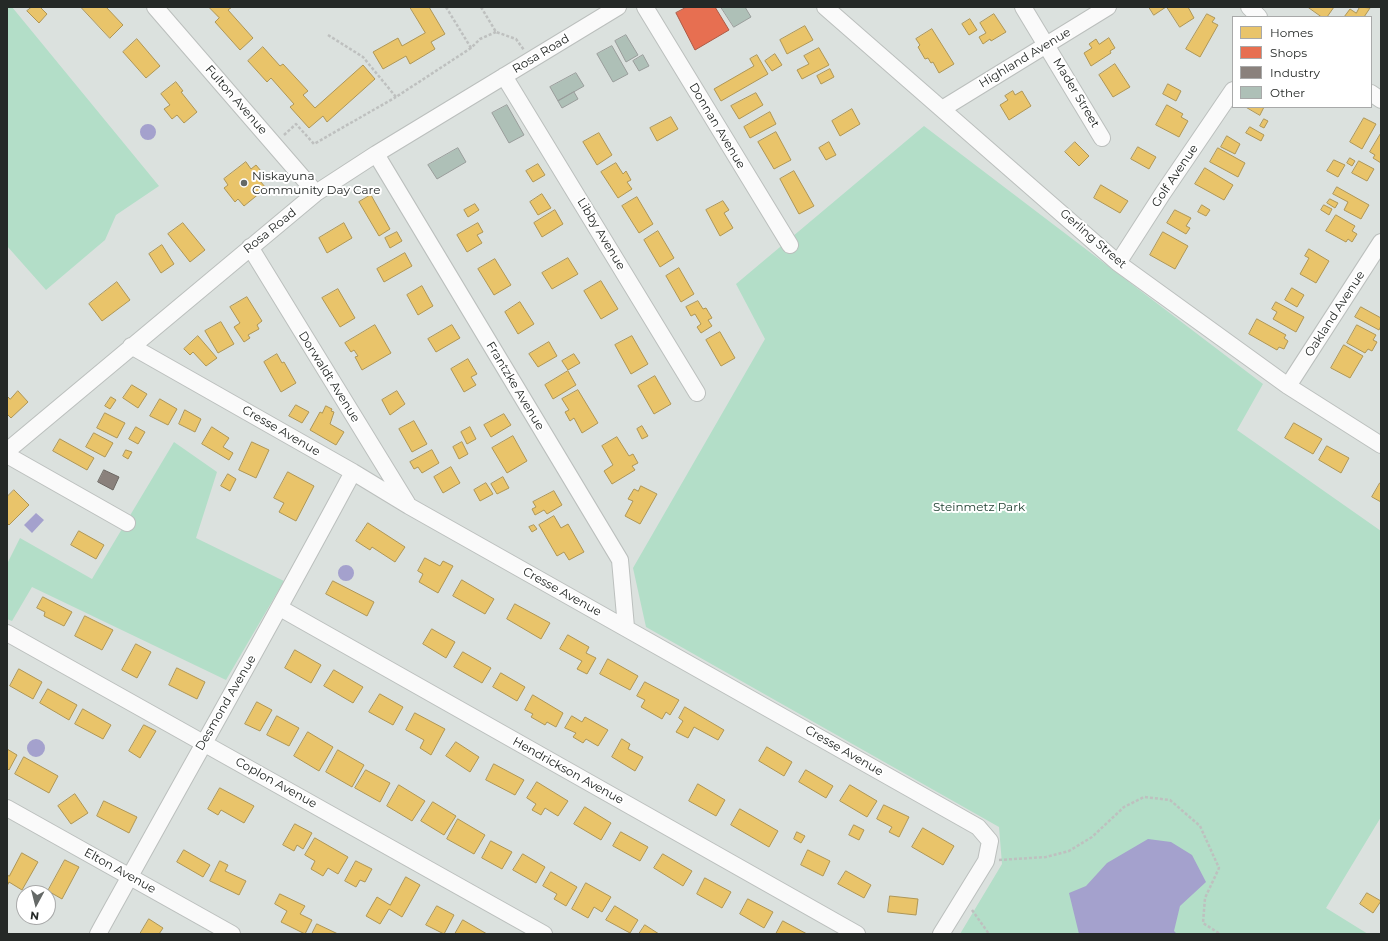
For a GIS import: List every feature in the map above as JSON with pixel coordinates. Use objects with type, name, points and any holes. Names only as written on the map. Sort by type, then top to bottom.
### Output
[{"type":"street","name":"Fulton Avenue","points":[[155,7],[316,193]]},
{"type":"street","name":"Rosa Road","points":[[7,451],[316,193],[376,154],[617,7]]},
{"type":"street","name":"Donnan Avenue","points":[[645,7],[790,245]]},
{"type":"street","name":"Gerling Street","points":[[825,7],[1118,263],[1288,386],[1381,445]]},
{"type":"street","name":"Mader Street","points":[[1024,7],[1102,138]]},
{"type":"street","name":"Highland Avenue","points":[[942,109],[1108,7]]},
{"type":"street","points":[[1249,7],[1258,16]]},
{"type":"street","name":"Libby Avenue","points":[[504,76],[697,392]]},
{"type":"street","name":"Golf Avenue","points":[[1118,263],[1163,192],[1232,91]]},
{"type":"street","points":[[1372,94],[1381,100]]},
{"type":"street","name":"Frantzke Avenue","points":[[376,154],[620,560],[626,627]]},
{"type":"street","name":"Oakland Avenue","points":[[1288,386],[1381,242]]},
{"type":"street","name":"Dorwaldt Avenue","points":[[250,247],[409,506]]},
{"type":"street","name":"Cresse Avenue","points":[[132,346],[353,472],[409,506],[626,627],[978,827],[990,841],[986,861]]},
{"type":"street","points":[[7,455],[127,523]]},
{"type":"street","name":"Desmond Avenue","points":[[98,934],[203,742],[280,608],[353,472]]},
{"type":"street","name":"Hendrickson Avenue","points":[[280,608],[857,934]]},
{"type":"street","name":"Coplon Avenue","points":[[7,632],[544,934]]},
{"type":"street","name":"Elton Avenue","points":[[7,808],[232,934]]},
{"type":"street","points":[[942,934],[986,861]]},
{"type":"path","points":[[446,7],[471,48]]},
{"type":"path","points":[[481,7],[496,32],[516,39],[531,60]]},
{"type":"path","points":[[273,144],[296,124],[314,144],[396,97],[471,48],[480,39],[496,32]]},
{"type":"path","points":[[328,35],[363,57],[396,97]]},
{"type":"path","points":[[986,861],[1046,857],[1069,851],[1092,837],[1124,807],[1144,797],[1170,800],[1200,826],[1219,868],[1205,898],[1203,923],[1220,934]]},
{"type":"path","points":[[964,898],[989,934]]},
{"type":"green space","points":[[7,7],[12,7],[159,186],[116,215],[105,240],[46,290],[7,246]]},
{"type":"green space","name":"Steinmetz Park","points":[[924,126],[1263,384],[1237,430],[1381,531],[1381,817],[1326,908],[1368,934],[960,934],[1002,864],[999,827],[646,627],[633,568],[765,339],[736,284]]},
{"type":"green space","points":[[174,442],[217,472],[196,538],[284,581],[226,680],[32,587],[12,621],[7,619],[7,564],[20,538],[92,579]]},
{"type":"shaded area","points":[[148,124],[155,129],[156,132],[151,139],[148,140],[141,135],[140,132],[145,125]]},
{"type":"shaded area","points":[[36,513],[44,520],[32,533],[24,525]]},
{"type":"shaded area","points":[[346,565],[352,567],[354,573],[352,579],[346,581],[340,579],[338,573],[340,567]]},
{"type":"shaded area","points":[[36,739],[42,742],[45,748],[42,754],[36,757],[30,754],[27,748],[30,742]]},
{"type":"shaded area","points":[[1148,839],[1171,842],[1192,855],[1206,882],[1180,906],[1174,931],[1177,934],[1079,934],[1069,893],[1086,886],[1107,863]]},
{"type":"building: Homes","points":[[32,7],[40,7],[47,14],[39,23],[27,11]]},
{"type":"building: Homes","points":[[81,7],[106,7],[123,25],[110,38]]},
{"type":"building: Homes","points":[[209,7],[232,7],[228,10],[253,38],[240,50],[215,22],[219,18]]},
{"type":"building: Homes","points":[[410,7],[429,7],[445,34],[431,42],[435,49],[410,64],[406,56],[383,69],[373,52],[398,38],[402,46],[425,33]]},
{"type":"building: Homes","points":[[1149,7],[1166,7],[1154,15]]},
{"type":"building: Homes","points":[[1167,7],[1188,7],[1194,18],[1180,27]]},
{"type":"building: Homes","points":[[1308,7],[1334,7],[1328,16],[1321,16]]},
{"type":"building: Homes","points":[[1360,7],[1370,8],[1365,16],[1345,16],[1350,9],[1356,13]]},
{"type":"building: Homes","points":[[994,14],[1006,32],[983,44],[979,37],[986,33],[980,23]]},
{"type":"building: Homes","points":[[1207,14],[1215,18],[1212,22],[1218,25],[1200,57],[1186,49]]},
{"type":"building: Homes","points":[[970,19],[977,30],[969,35],[962,24]]},
{"type":"building: Homes","points":[[805,26],[813,40],[787,54],[780,40]]},
{"type":"building: Homes","points":[[932,29],[954,64],[939,73],[933,62],[931,63],[928,58],[925,59],[918,47],[920,45],[916,39]]},
{"type":"building: Homes","points":[[1109,38],[1115,48],[1110,51],[1111,53],[1091,66],[1084,53],[1092,48],[1089,44],[1096,39],[1099,44]]},
{"type":"building: Homes","points":[[137,39],[160,66],[146,78],[123,52]]},
{"type":"building: Homes","points":[[263,47],[280,66],[283,64],[308,91],[303,95],[315,108],[363,65],[375,79],[327,122],[323,116],[309,128],[290,107],[294,104],[271,78],[267,82],[248,61]]},
{"type":"building: Homes","points":[[819,48],[829,65],[802,79],[797,70],[809,64],[804,56]]},
{"type":"building: Homes","points":[[775,54],[782,65],[772,71],[765,61]]},
{"type":"building: Homes","points":[[757,55],[768,74],[721,101],[714,89],[754,66],[750,59]]},
{"type":"building: Homes","points":[[1115,64],[1130,87],[1113,97],[1099,75]]},
{"type":"building: Homes","points":[[830,69],[834,77],[821,84],[817,76]]},
{"type":"building: Homes","points":[[176,82],[183,91],[181,92],[197,112],[184,123],[177,115],[172,119],[164,109],[170,105],[161,94]]},
{"type":"building: Homes","points":[[1168,84],[1181,91],[1176,101],[1163,94]]},
{"type":"building: Homes","points":[[1013,91],[1015,95],[1022,91],[1031,106],[1009,120],[1000,105],[1008,100],[1005,96]]},
{"type":"building: Homes","points":[[756,93],[763,105],[739,119],[731,106]]},
{"type":"building: Homes","points":[[1167,105],[1183,114],[1181,117],[1188,121],[1179,137],[1156,125]]},
{"type":"building: Homes","points":[[1248,108],[1264,108],[1260,115]]},
{"type":"building: Homes","points":[[852,109],[860,124],[840,136],[832,121]]},
{"type":"building: Homes","points":[[770,112],[776,124],[750,138],[744,127]]},
{"type":"building: Homes","points":[[671,117],[678,129],[657,141],[650,128]]},
{"type":"building: Homes","points":[[1364,118],[1376,124],[1362,149],[1350,142]]},
{"type":"building: Homes","points":[[1264,119],[1268,121],[1264,128],[1260,126]]},
{"type":"building: Homes","points":[[1250,127],[1264,135],[1261,141],[1246,133]]},
{"type":"building: Homes","points":[[776,132],[791,160],[774,169],[758,142]]},
{"type":"building: Homes","points":[[599,133],[612,155],[597,165],[583,142]]},
{"type":"building: Homes","points":[[1381,133],[1381,163],[1373,158],[1375,155],[1370,152]]},
{"type":"building: Homes","points":[[1227,136],[1240,144],[1235,154],[1221,147]]},
{"type":"building: Homes","points":[[829,142],[836,155],[826,160],[819,148]]},
{"type":"building: Homes","points":[[1075,142],[1089,156],[1079,166],[1065,152]]},
{"type":"building: Homes","points":[[1138,147],[1156,157],[1149,169],[1131,159]]},
{"type":"building: Homes","points":[[1218,148],[1245,163],[1238,177],[1210,162]]},
{"type":"building: Homes","points":[[1350,158],[1355,161],[1352,166],[1347,163]]},
{"type":"building: Homes","points":[[1334,160],[1345,165],[1338,177],[1327,171]]},
{"type":"building: Homes","points":[[1359,161],[1374,169],[1367,181],[1352,173]]},
{"type":"building: Homes","name":"Niskayuna Community Day Care","points":[[246,162],[251,169],[256,165],[266,177],[260,181],[266,188],[244,206],[238,199],[235,202],[224,188],[228,185],[224,179]]},
{"type":"building: Homes","points":[[616,163],[623,174],[626,171],[631,180],[627,182],[632,189],[618,198],[601,172]]},
{"type":"building: Homes","points":[[538,164],[545,175],[533,182],[526,171]]},
{"type":"building: Homes","points":[[1205,168],[1233,185],[1224,200],[1195,184]]},
{"type":"building: Homes","points":[[794,171],[814,206],[799,214],[780,179]]},
{"type":"building: Homes","points":[[1101,185],[1128,201],[1120,213],[1094,198]]},
{"type":"building: Homes","points":[[1337,187],[1369,205],[1361,219],[1344,210],[1348,202],[1333,194]]},
{"type":"building: Homes","points":[[542,194],[551,208],[538,215],[530,202]]},
{"type":"building: Homes","points":[[371,195],[390,229],[379,236],[359,202]]},
{"type":"building: Homes","points":[[637,197],[653,224],[639,233],[622,206]]},
{"type":"building: Homes","points":[[1330,199],[1338,203],[1335,208],[1327,203]]},
{"type":"building: Homes","points":[[723,201],[729,210],[724,213],[733,228],[720,236],[706,210]]},
{"type":"building: Homes","points":[[475,204],[479,210],[468,217],[464,210]]},
{"type":"building: Homes","points":[[1202,205],[1210,210],[1206,216],[1198,212]]},
{"type":"building: Homes","points":[[1324,205],[1332,209],[1329,215],[1321,210]]},
{"type":"building: Homes","points":[[555,210],[563,224],[542,237],[534,223]]},
{"type":"building: Homes","points":[[1175,210],[1191,218],[1186,226],[1190,228],[1186,234],[1167,223]]},
{"type":"building: Homes","points":[[1336,215],[1355,226],[1352,231],[1357,234],[1352,242],[1348,239],[1346,242],[1326,231]]},
{"type":"building: Homes","points":[[183,223],[205,250],[190,262],[168,234]]},
{"type":"building: Homes","points":[[344,223],[352,238],[327,253],[319,238]]},
{"type":"building: Homes","points":[[478,223],[483,232],[477,235],[482,243],[467,252],[457,235]]},
{"type":"building: Homes","points":[[658,231],[674,258],[660,267],[644,240]]},
{"type":"building: Homes","points":[[397,232],[402,241],[390,248],[385,238]]},
{"type":"building: Homes","points":[[1163,232],[1188,246],[1175,269],[1150,255]]},
{"type":"building: Homes","points":[[162,245],[174,264],[161,273],[149,254]]},
{"type":"building: Homes","points":[[1309,249],[1329,261],[1316,283],[1300,274],[1309,258],[1305,256]]},
{"type":"building: Homes","points":[[405,253],[412,266],[384,282],[377,269]]},
{"type":"building: Homes","points":[[568,258],[578,274],[552,289],[542,273]]},
{"type":"building: Homes","points":[[495,259],[511,285],[494,295],[478,269]]},
{"type":"building: Homes","points":[[679,268],[694,294],[681,302],[666,276]]},
{"type":"building: Homes","points":[[601,281],[618,309],[601,319],[584,291]]},
{"type":"building: Homes","points":[[117,282],[130,300],[102,321],[89,304]]},
{"type":"building: Homes","points":[[422,286],[433,306],[418,315],[407,295]]},
{"type":"building: Homes","points":[[1292,288],[1304,295],[1297,307],[1285,300]]},
{"type":"building: Homes","points":[[338,289],[355,318],[340,327],[322,298]]},
{"type":"building: Homes","points":[[247,297],[262,321],[257,325],[259,329],[248,335],[250,338],[244,342],[234,327],[240,323],[230,307]]},
{"type":"building: Homes","points":[[698,301],[703,309],[706,308],[712,318],[708,320],[712,326],[701,333],[697,327],[701,324],[695,314],[691,316],[686,307]]},
{"type":"building: Homes","points":[[520,302],[534,324],[518,334],[505,312]]},
{"type":"building: Homes","points":[[1276,302],[1304,317],[1296,332],[1273,319],[1277,312],[1272,309]]},
{"type":"building: Homes","points":[[1361,307],[1381,318],[1381,326],[1379,330],[1355,317]]},
{"type":"building: Homes","points":[[1257,319],[1286,335],[1284,338],[1288,341],[1284,349],[1279,347],[1277,350],[1249,334]]},
{"type":"building: Homes","points":[[221,322],[234,344],[218,353],[205,331]]},
{"type":"building: Homes","points":[[375,325],[391,353],[362,370],[355,357],[358,356],[354,350],[351,352],[345,343]]},
{"type":"building: Homes","points":[[452,325],[460,338],[436,352],[428,339]]},
{"type":"building: Homes","points":[[1357,325],[1376,335],[1373,340],[1377,342],[1372,351],[1368,349],[1365,353],[1347,343]]},
{"type":"building: Homes","points":[[720,332],[735,358],[721,366],[706,340]]},
{"type":"building: Homes","points":[[198,336],[217,358],[206,366],[193,352],[190,355],[184,349]]},
{"type":"building: Homes","points":[[632,336],[648,364],[631,374],[615,345]]},
{"type":"building: Homes","points":[[549,342],[557,356],[538,367],[529,354]]},
{"type":"building: Homes","points":[[1344,345],[1363,356],[1350,378],[1331,368]]},
{"type":"building: Homes","points":[[277,354],[282,363],[284,362],[296,383],[281,392],[264,362]]},
{"type":"building: Homes","points":[[574,354],[580,363],[568,370],[562,361]]},
{"type":"building: Homes","points":[[468,359],[477,374],[471,377],[476,385],[464,392],[451,369]]},
{"type":"building: Homes","points":[[568,371],[576,385],[553,399],[545,385]]},
{"type":"building: Homes","points":[[655,376],[671,404],[654,414],[638,386]]},
{"type":"building: Homes","points":[[132,385],[147,394],[138,408],[123,398]]},
{"type":"building: Homes","points":[[578,390],[598,423],[582,433],[574,418],[570,421],[565,412],[569,410],[562,399]]},
{"type":"building: Homes","points":[[18,391],[28,402],[11,418],[7,414],[7,396],[10,399]]},
{"type":"building: Homes","points":[[397,391],[405,404],[390,415],[382,400]]},
{"type":"building: Homes","points":[[111,397],[116,400],[110,409],[105,406]]},
{"type":"building: Homes","points":[[160,399],[177,409],[168,425],[150,416]]},
{"type":"building: Homes","points":[[296,405],[309,412],[302,423],[289,416]]},
{"type":"building: Homes","points":[[326,406],[334,412],[330,424],[344,432],[336,445],[310,430],[320,412],[322,413]]},
{"type":"building: Homes","points":[[185,410],[201,419],[195,432],[179,424]]},
{"type":"building: Homes","points":[[105,413],[125,423],[117,438],[97,428]]},
{"type":"building: Homes","points":[[504,414],[511,425],[491,437],[484,425]]},
{"type":"building: Homes","points":[[414,421],[427,444],[412,452],[399,429]]},
{"type":"building: Homes","points":[[1294,423],[1322,439],[1313,454],[1285,438]]},
{"type":"building: Homes","points":[[642,426],[648,436],[642,439],[637,429]]},
{"type":"building: Homes","points":[[136,427],[145,432],[138,444],[129,439]]},
{"type":"building: Homes","points":[[212,427],[229,438],[223,447],[233,453],[229,460],[202,444]]},
{"type":"building: Homes","points":[[470,427],[476,439],[467,444],[461,432]]},
{"type":"building: Homes","points":[[94,433],[113,443],[105,457],[86,447]]},
{"type":"building: Homes","points":[[513,436],[527,461],[507,473],[492,448]]},
{"type":"building: Homes","points":[[617,437],[629,456],[633,454],[638,463],[632,466],[635,470],[612,484],[604,471],[613,465],[602,446]]},
{"type":"building: Homes","points":[[60,439],[94,458],[87,470],[53,451]]},
{"type":"building: Homes","points":[[252,442],[269,450],[256,478],[239,470]]},
{"type":"building: Homes","points":[[462,442],[468,454],[459,459],[453,447]]},
{"type":"building: Homes","points":[[1327,446],[1349,458],[1341,473],[1319,460]]},
{"type":"building: Homes","points":[[126,450],[132,452],[128,459],[123,456]]},
{"type":"building: Homes","points":[[432,450],[439,463],[422,473],[418,467],[414,469],[410,462]]},
{"type":"building: Homes","points":[[451,467],[460,483],[443,493],[434,477]]},
{"type":"building: Homes","points":[[288,472],[314,486],[296,521],[279,512],[284,503],[274,498]]},
{"type":"building: Homes","points":[[228,474],[236,479],[230,491],[221,486]]},
{"type":"building: Homes","points":[[503,477],[509,488],[497,494],[491,484]]},
{"type":"building: Homes","points":[[486,483],[493,494],[480,501],[474,490]]},
{"type":"building: Homes","points":[[1381,483],[1381,502],[1372,497]]},
{"type":"building: Homes","points":[[641,486],[657,494],[640,524],[625,516],[633,501],[628,499],[634,489],[638,491]]},
{"type":"building: Homes","points":[[14,490],[29,505],[9,525],[7,523],[7,497]]},
{"type":"building: Homes","points":[[554,491],[562,505],[547,514],[544,510],[535,515],[532,509],[536,507],[533,502]]},
{"type":"building: Homes","points":[[554,516],[561,528],[568,524],[584,552],[569,560],[564,552],[557,556],[539,525]]},
{"type":"building: Homes","points":[[368,523],[405,547],[395,562],[372,547],[370,550],[356,541]]},
{"type":"building: Homes","points":[[534,525],[537,529],[532,532],[529,527]]},
{"type":"building: Homes","points":[[79,531],[104,545],[96,559],[71,545]]},
{"type":"building: Homes","points":[[425,558],[440,566],[443,561],[453,566],[438,593],[419,582],[423,574],[418,571]]},
{"type":"building: Homes","points":[[462,580],[494,599],[485,614],[453,596]]},
{"type":"building: Homes","points":[[333,581],[374,602],[367,616],[326,594]]},
{"type":"building: Homes","points":[[43,597],[72,612],[64,626],[44,616],[45,612],[37,608]]},
{"type":"building: Homes","points":[[515,604],[550,623],[541,639],[507,619]]},
{"type":"building: Homes","points":[[85,616],[113,630],[102,650],[75,636]]},
{"type":"building: Homes","points":[[432,629],[455,642],[446,658],[423,644]]},
{"type":"building: Homes","points":[[568,635],[589,647],[586,653],[596,658],[587,674],[577,669],[582,661],[560,649]]},
{"type":"building: Homes","points":[[136,644],[151,652],[137,678],[122,670]]},
{"type":"building: Homes","points":[[295,650],[321,665],[311,683],[285,668]]},
{"type":"building: Homes","points":[[463,652],[491,668],[482,683],[454,667]]},
{"type":"building: Homes","points":[[608,659],[638,676],[630,690],[600,674]]},
{"type":"building: Homes","points":[[177,668],[205,682],[197,699],[169,685]]},
{"type":"building: Homes","points":[[19,669],[42,682],[33,699],[10,686]]},
{"type":"building: Homes","points":[[334,670],[363,687],[353,703],[324,686]]},
{"type":"building: Homes","points":[[501,673],[525,687],[517,701],[493,687]]},
{"type":"building: Homes","points":[[645,682],[679,700],[670,715],[666,712],[662,719],[641,707],[645,700],[637,696]]},
{"type":"building: Homes","points":[[48,689],[77,705],[69,720],[40,703]]},
{"type":"building: Homes","points":[[380,694],[403,707],[393,725],[369,712]]},
{"type":"building: Homes","points":[[533,695],[563,713],[556,727],[547,722],[545,725],[531,717],[533,714],[525,710]]},
{"type":"building: Homes","points":[[257,702],[272,710],[260,731],[245,724]]},
{"type":"building: Homes","points":[[685,707],[724,730],[718,740],[694,727],[688,738],[676,732],[683,721],[679,718]]},
{"type":"building: Homes","points":[[83,709],[111,725],[103,739],[75,724]]},
{"type":"building: Homes","points":[[415,713],[445,729],[431,755],[420,748],[424,740],[406,730]]},
{"type":"building: Homes","points":[[277,716],[299,728],[289,746],[267,735]]},
{"type":"building: Homes","points":[[572,716],[582,722],[585,717],[608,730],[598,746],[586,739],[583,743],[573,737],[576,733],[565,728]]},
{"type":"building: Homes","points":[[144,725],[156,731],[140,758],[129,751]]},
{"type":"building: Homes","points":[[308,732],[333,747],[319,771],[294,756]]},
{"type":"building: Homes","points":[[622,739],[630,744],[628,749],[643,757],[635,771],[612,757]]},
{"type":"building: Homes","points":[[456,742],[479,757],[470,772],[446,756]]},
{"type":"building: Homes","points":[[767,747],[792,762],[784,776],[759,761]]},
{"type":"building: Homes","points":[[7,749],[17,755],[9,770],[7,768]]},
{"type":"building: Homes","points":[[338,750],[364,765],[352,787],[326,772]]},
{"type":"building: Homes","points":[[24,757],[58,776],[49,793],[15,774]]},
{"type":"building: Homes","points":[[494,764],[524,780],[515,795],[486,780]]},
{"type":"building: Homes","points":[[366,770],[390,783],[380,802],[355,788]]},
{"type":"building: Homes","points":[[806,770],[833,786],[826,798],[799,782]]},
{"type":"building: Homes","points":[[537,782],[568,801],[558,816],[545,808],[541,815],[532,810],[536,804],[527,798]]},
{"type":"building: Homes","points":[[698,784],[725,800],[716,816],[689,801]]},
{"type":"building: Homes","points":[[399,785],[425,801],[412,821],[387,806]]},
{"type":"building: Homes","points":[[850,785],[877,801],[867,817],[840,801]]},
{"type":"building: Homes","points":[[220,788],[254,806],[244,823],[221,810],[218,815],[208,809]]},
{"type":"building: Homes","points":[[75,794],[88,813],[71,824],[58,806]]},
{"type":"building: Homes","points":[[104,801],[137,817],[129,833],[97,816]]},
{"type":"building: Homes","points":[[433,802],[456,816],[444,835],[421,821]]},
{"type":"building: Homes","points":[[884,805],[909,817],[899,837],[889,832],[892,827],[877,819]]},
{"type":"building: Homes","points":[[585,807],[611,823],[601,840],[574,824]]},
{"type":"building: Homes","points":[[740,809],[778,831],[769,847],[731,825]]},
{"type":"building: Homes","points":[[458,819],[485,835],[474,854],[447,839]]},
{"type":"building: Homes","points":[[295,824],[312,833],[303,849],[297,845],[294,851],[283,845]]},
{"type":"building: Homes","points":[[854,825],[864,830],[859,840],[849,835]]},
{"type":"building: Homes","points":[[923,828],[954,846],[943,865],[912,847]]},
{"type":"building: Homes","points":[[621,832],[648,847],[640,861],[613,846]]},
{"type":"building: Homes","points":[[797,832],[805,836],[801,843],[794,839]]},
{"type":"building: Homes","points":[[315,838],[348,857],[338,874],[328,868],[323,876],[311,869],[315,861],[305,855]]},
{"type":"building: Homes","points":[[491,841],[512,852],[502,869],[482,858]]},
{"type":"building: Homes","points":[[184,850],[210,865],[203,877],[177,862]]},
{"type":"building: Homes","points":[[808,850],[830,861],[823,876],[801,865]]},
{"type":"building: Homes","points":[[22,853],[38,862],[25,885],[16,885],[16,886],[9,882],[7,886],[7,875],[9,876]]},
{"type":"building: Homes","points":[[523,854],[545,867],[536,883],[513,870]]},
{"type":"building: Homes","points":[[663,854],[692,871],[683,886],[654,868]]},
{"type":"building: Homes","points":[[65,860],[79,867],[62,899],[56,896],[56,885],[51,885]]},
{"type":"building: Homes","points":[[220,861],[228,865],[225,871],[246,881],[239,895],[210,881]]},
{"type":"building: Homes","points":[[356,861],[372,869],[365,882],[360,880],[356,887],[345,881]]},
{"type":"building: Homes","points":[[846,871],[871,885],[864,898],[838,884]]},
{"type":"building: Homes","points":[[551,872],[577,887],[566,906],[554,899],[557,894],[543,886]]},
{"type":"building: Homes","points":[[406,877],[420,885],[402,917],[389,909],[380,924],[366,916],[377,897],[390,905]]},
{"type":"building: Homes","points":[[705,878],[731,892],[722,908],[697,894]]},
{"type":"building: Homes","points":[[586,883],[611,897],[602,912],[594,907],[588,918],[572,909]]},
{"type":"building: Homes","points":[[1367,893],[1381,901],[1373,913],[1360,904]]},
{"type":"building: Homes","points":[[280,894],[305,906],[300,914],[312,920],[305,934],[281,922],[287,911],[275,904]]},
{"type":"building: Homes","points":[[890,896],[918,899],[916,915],[888,912]]},
{"type":"building: Homes","points":[[748,899],[773,912],[764,928],[740,914]]},
{"type":"building: Homes","points":[[437,906],[454,915],[444,934],[426,925]]},
{"type":"building: Homes","points":[[615,906],[638,920],[630,933],[606,920]]},
{"type":"building: Homes","points":[[149,919],[163,928],[159,934],[140,934]]},
{"type":"building: Homes","points":[[463,920],[487,934],[455,934]]},
{"type":"building: Homes","points":[[783,921],[807,934],[776,934]]},
{"type":"building: Homes","points":[[317,924],[338,934],[312,934]]},
{"type":"building: Homes","points":[[645,925],[659,934],[639,934]]},
{"type":"building: Shops","points":[[687,7],[715,7],[729,30],[695,50],[676,13]]},
{"type":"building: Industry","points":[[104,470],[119,477],[113,490],[98,482]]},
{"type":"building: Other","points":[[721,7],[745,7],[751,17],[734,27]]},
{"type":"building: Other","points":[[626,35],[638,55],[626,62],[615,41]]},
{"type":"building: Other","points":[[612,46],[628,74],[613,82],[597,54]]},
{"type":"building: Other","points":[[643,55],[649,66],[639,71],[633,61]]},
{"type":"building: Other","points":[[576,73],[584,86],[558,101],[550,87]]},
{"type":"building: Other","points":[[574,92],[578,99],[562,108],[558,101]]},
{"type":"building: Other","points":[[507,105],[524,135],[509,143],[492,113]]},
{"type":"building: Other","points":[[458,148],[466,162],[437,179],[428,165]]},
{"type":"place","name":"Niskayuna Community Day Care","points":[[244,183]]}]
